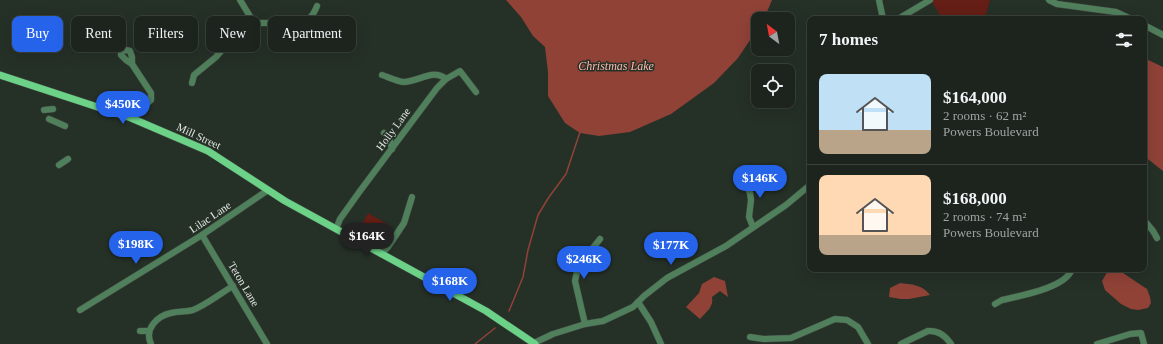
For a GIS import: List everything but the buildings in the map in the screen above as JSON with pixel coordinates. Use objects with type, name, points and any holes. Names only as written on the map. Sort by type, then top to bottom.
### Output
[{"type":"main road","name":"Mill Street","points":[[0,75],[131,118],[208,151],[285,201],[486,310],[535,344]]},
{"type":"street","points":[[240,0],[250,16]]},
{"type":"street","points":[[879,0],[882,16]]},
{"type":"street","points":[[903,16],[930,0]]},
{"type":"street","points":[[1049,0],[1057,4],[1116,12],[1124,16]]},
{"type":"street","points":[[260,23],[305,22],[311,18],[317,6]]},
{"type":"street","points":[[1147,27],[1163,35]]},
{"type":"street","points":[[192,83],[194,75],[220,52]]},
{"type":"street","points":[[131,118],[151,100],[151,93],[132,64]]},
{"type":"street","name":"Holly Lane","points":[[336,229],[340,219],[352,201],[430,96],[446,79],[460,71],[476,92]]},
{"type":"street","points":[[382,75],[403,82],[434,74],[442,76],[446,79]]},
{"type":"street","points":[[44,110],[53,109]]},
{"type":"street","points":[[50,119],[65,126]]},
{"type":"street","points":[[384,133],[389,137],[392,149]]},
{"type":"street","points":[[60,165],[68,159]]},
{"type":"street","points":[[743,178],[750,193],[751,200],[749,217],[753,227]]},
{"type":"street","points":[[535,344],[553,334],[585,324],[603,321],[633,307],[667,278],[726,246],[786,205],[807,188]]},
{"type":"street","name":"Lilac Lane","points":[[80,310],[202,235],[268,190]]},
{"type":"street","points":[[381,254],[388,247],[404,223],[412,197]]},
{"type":"street","points":[[1147,224],[1157,238]]},
{"type":"street","name":"Teton Lane","points":[[202,235],[267,344]]},
{"type":"street","points":[[585,324],[575,281],[578,267],[600,239]]},
{"type":"street","points":[[995,304],[1002,300],[1049,288],[1063,280],[1071,272]]},
{"type":"street","points":[[150,344],[149,331],[152,325],[161,317],[172,312],[182,313],[194,309],[233,286]]},
{"type":"street","points":[[638,302],[651,322],[661,344]]},
{"type":"street","points":[[750,337],[784,341],[835,319],[847,320],[858,327],[868,344]]},
{"type":"street","points":[[140,331],[149,331]]},
{"type":"street","points":[[901,344],[928,331],[941,334],[950,344]]},
{"type":"street","points":[[1097,344],[1130,334],[1140,333],[1144,344]]},
{"type":"shaded area","points":[[931,0],[990,0],[986,16],[940,16]]},
{"type":"shaded area","points":[[368,213],[389,225],[383,236],[362,224]]},
{"type":"water","name":"Christmas Lake","points":[[506,0],[772,0],[767,12],[751,12],[751,38],[738,58],[714,83],[671,114],[630,132],[599,136],[580,133],[565,123],[548,96],[548,72],[545,47],[533,36],[521,17]]},
{"type":"water","points":[[1147,59],[1163,67],[1163,171],[1147,158]]},
{"type":"water","points":[[1107,272],[1122,272],[1147,289],[1151,303],[1148,308],[1138,310],[1131,309],[1121,304],[1105,290],[1102,281]]},
{"type":"water","points":[[714,277],[725,281],[728,297],[720,291],[712,297],[711,307],[700,319],[686,307],[699,293],[702,284]]},
{"type":"water","points":[[900,283],[920,287],[930,295],[909,299],[889,297],[890,288]]},
{"type":"waterway","points":[[509,311],[523,277],[528,250],[538,215],[566,174],[580,132]]},
{"type":"waterway","points":[[475,344],[495,328]]}]
